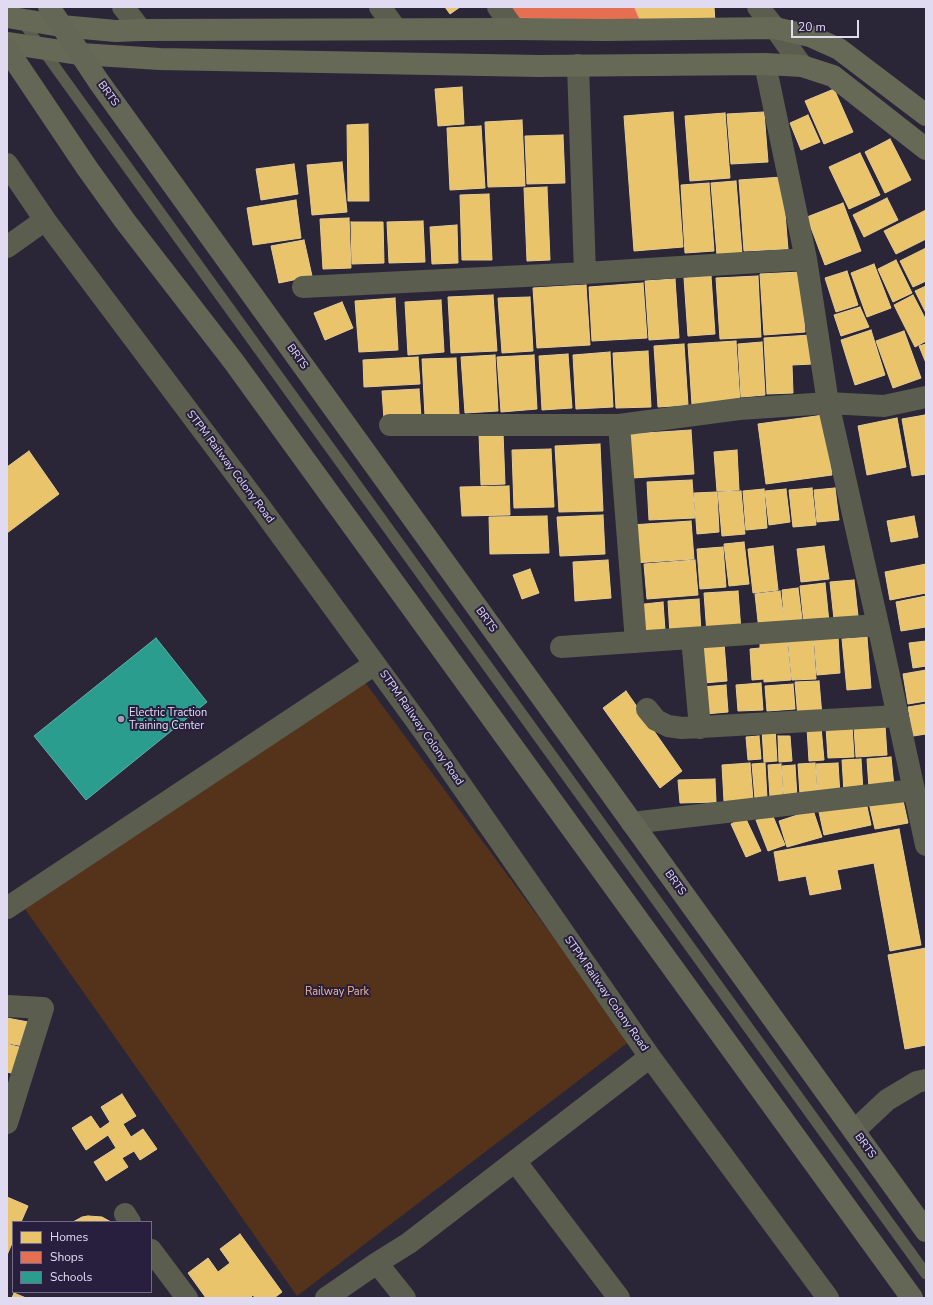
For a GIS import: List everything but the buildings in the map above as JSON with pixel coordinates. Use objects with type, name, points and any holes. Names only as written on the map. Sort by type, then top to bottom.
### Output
[{"type":"main road","name":"BRTS","points":[[49,7],[99,82],[926,1231]]},
{"type":"main road","points":[[7,49],[87,168],[125,221],[234,362],[912,1298]]},
{"type":"street","points":[[123,7],[141,30]]},
{"type":"street","points":[[380,7],[396,29]]},
{"type":"street","points":[[498,7],[514,29]]},
{"type":"street","points":[[758,7],[802,66]]},
{"type":"street","points":[[13,14],[61,26],[116,32],[141,30],[613,30],[775,28],[810,36],[839,49],[926,115]]},
{"type":"street","points":[[7,43],[80,54],[168,59],[523,66],[765,64],[802,66],[833,76],[926,150]]},
{"type":"street","points":[[765,64],[806,259],[828,403],[926,845]]},
{"type":"street","points":[[578,65],[585,273]]},
{"type":"street","name":"STPM Railway Colony Road","points":[[7,164],[45,220],[261,508],[425,733],[650,1057],[828,1298]]},
{"type":"street","points":[[7,247],[45,220]]},
{"type":"street","points":[[303,287],[585,273],[806,259]]},
{"type":"street","points":[[390,424],[619,425],[739,409],[828,403],[884,406],[926,397]]},
{"type":"street","points":[[619,425],[636,642]]},
{"type":"street","points":[[561,647],[878,625]]},
{"type":"street","points":[[692,638],[700,728]]},
{"type":"street","points":[[7,908],[375,664]]},
{"type":"street","points":[[647,709],[656,720],[668,726],[682,728],[898,716]]},
{"type":"street","points":[[632,823],[914,790]]},
{"type":"street","points":[[7,1006],[43,1008],[7,1123]]},
{"type":"street","points":[[326,1298],[409,1243],[650,1057]]},
{"type":"street","points":[[854,1131],[887,1100],[917,1082],[926,1080]]},
{"type":"street","points":[[515,1161],[619,1298]]},
{"type":"street","points":[[152,1251],[187,1298]]},
{"type":"street","points":[[378,1263],[405,1298]]},
{"type":"lane","points":[[13,14],[41,48],[926,1274]]},
{"type":"green space","name":"Railway Park","points":[[356,670],[630,1041],[297,1296],[25,909]]},
{"type":"place","name":"Electric Traction Training Center","points":[[121,719]]}]
